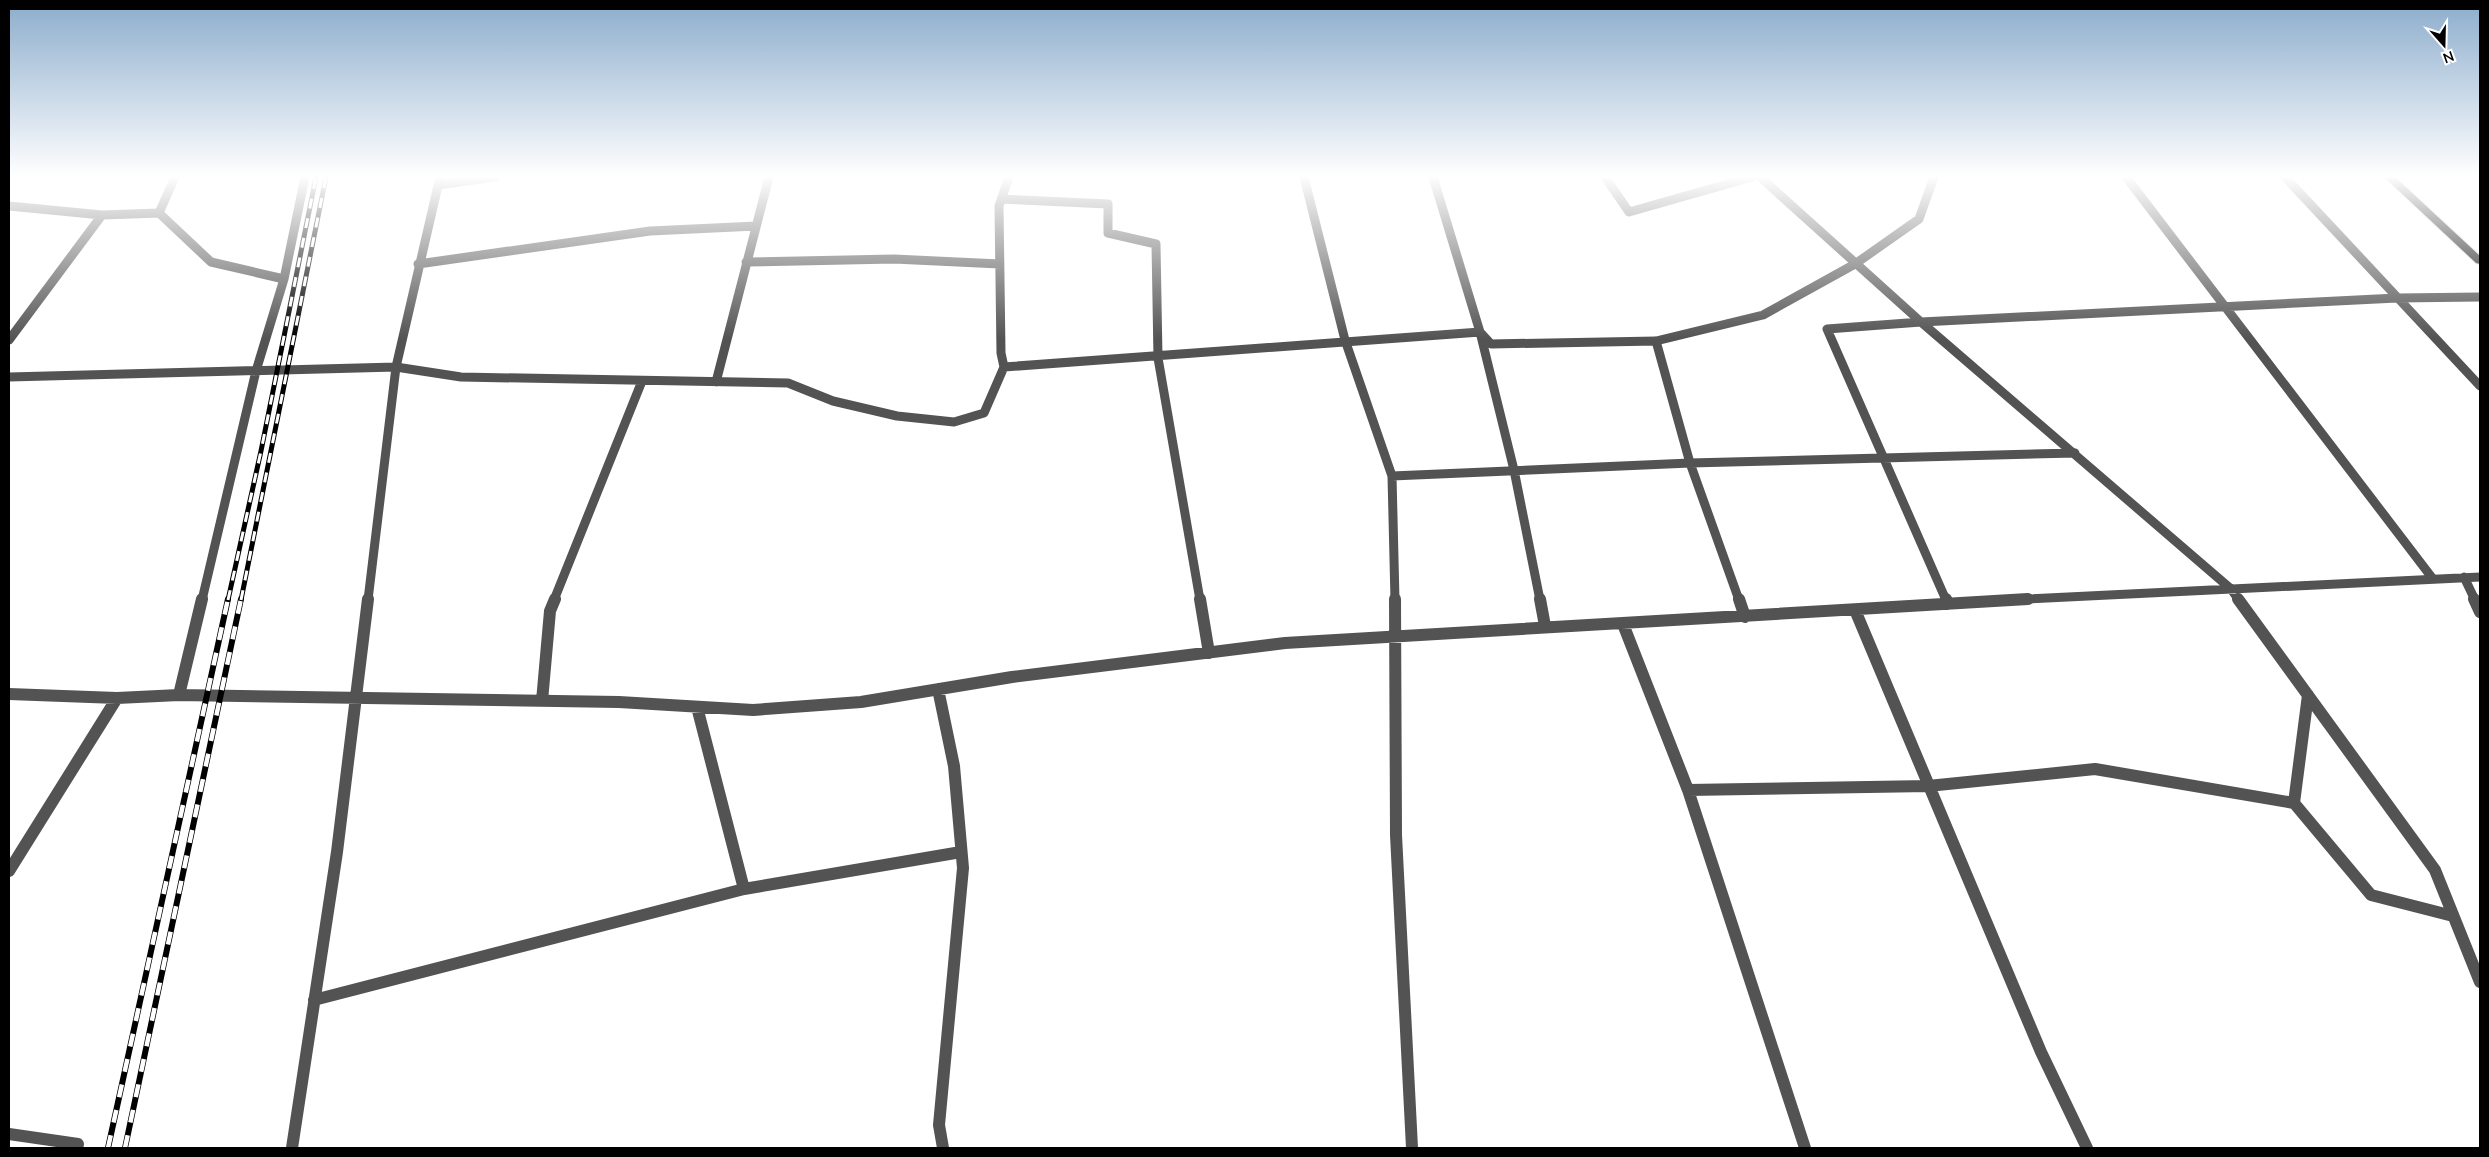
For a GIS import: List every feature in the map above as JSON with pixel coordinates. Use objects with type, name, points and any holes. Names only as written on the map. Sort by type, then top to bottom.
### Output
[{"type":"main road","points":[[2447,231],[2480,261]]},
{"type":"street","points":[[9,340],[90,231]]},
{"type":"street","points":[[178,231],[211,262],[284,278]]},
{"type":"street","points":[[179,695],[256,371],[284,278],[294,231]]},
{"type":"street","points":[[292,1148],[337,852],[396,367],[426,231]]},
{"type":"street","points":[[418,264],[650,231]]},
{"type":"street","points":[[716,382],[755,231]]},
{"type":"street","points":[[9,377],[396,367],[461,376],[788,383],[832,401],[879,412],[954,422],[984,413],[1004,367],[1001,353],[999,231]]},
{"type":"street","points":[[1108,231],[1108,233],[1156,244],[1158,358],[1209,653]]},
{"type":"street","points":[[1318,231],[1345,340],[1392,476],[1396,634],[1396,835],[1412,1148]]},
{"type":"street","points":[[1449,231],[1480,332],[1514,470],[1545,626]]},
{"type":"street","points":[[1819,231],[1921,322],[2231,589],[2435,870],[2480,982]]},
{"type":"street","points":[[1480,332],[1491,344],[1656,341],[1763,314],[1855,264],[1902,231]]},
{"type":"street","points":[[2168,231],[2433,579]]},
{"type":"street","points":[[2335,231],[2480,386]]},
{"type":"street","points":[[746,262],[894,259],[1000,264]]},
{"type":"street","points":[[1948,604],[1827,330],[1921,322],[2397,298],[2480,297]]},
{"type":"street","points":[[1004,367],[1158,358],[1345,340],[1480,332]]},
{"type":"street","points":[[1656,341],[1690,463],[1745,617]]},
{"type":"street","points":[[542,700],[550,611],[642,381]]},
{"type":"street","points":[[1392,476],[1690,463],[2075,453]]},
{"type":"street","points":[[2464,577],[2480,612]]},
{"type":"street","points":[[9,694],[117,698],[179,695],[542,700],[753,710],[851,703],[1012,677],[1285,643],[1396,634],[1623,624],[1948,604],[2480,577]]},
{"type":"street","points":[[1855,610],[2041,1052],[2087,1148]]},
{"type":"street","points":[[1623,624],[1688,790],[1805,1148]]},
{"type":"street","points":[[938,689],[954,766],[963,868],[940,1125],[943,1148]]},
{"type":"street","points":[[2294,803],[2308,696]]},
{"type":"street","points":[[9,872],[117,698]]},
{"type":"street","points":[[697,707],[744,889]]},
{"type":"street","points":[[1688,790],[1928,786],[2095,769],[2294,803],[2371,895],[2453,916]]},
{"type":"street","points":[[314,1000],[744,889],[961,852]]},
{"type":"street","points":[[9,1134],[78,1144],[77,1148]]},
{"type":"railway","points":[[228,600],[261,451],[305,231]]},
{"type":"railway","points":[[241,600],[315,231]]},
{"type":"railway","points":[[108,1148],[228,599]]},
{"type":"railway","points":[[125,1148],[241,599]]}]
